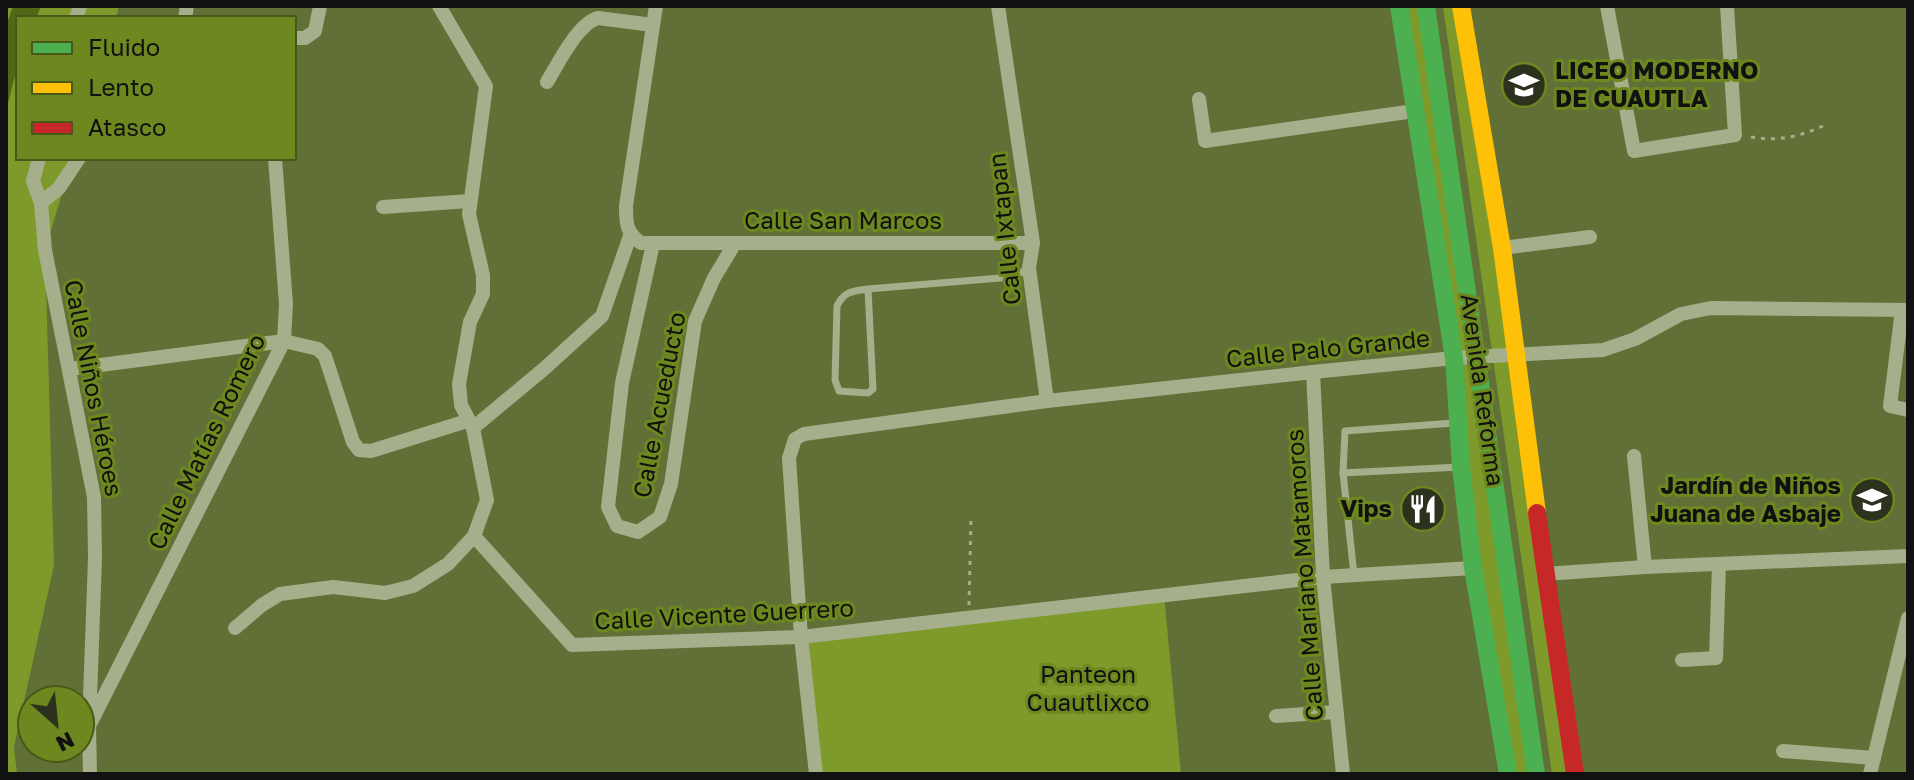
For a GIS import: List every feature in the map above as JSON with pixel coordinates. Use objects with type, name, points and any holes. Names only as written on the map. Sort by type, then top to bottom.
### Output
[{"type":"street","points":[[296,38],[305,38],[315,31],[320,6]]},
{"type":"street","points":[[235,628],[280,594],[333,587],[385,593],[413,586],[448,564],[474,536],[487,500],[470,424],[461,405],[459,384],[470,322],[483,294],[483,275],[474,242],[470,201],[486,86],[439,6]]},
{"type":"street","points":[[70,369],[284,341],[318,349],[325,356],[353,442],[359,450],[371,451],[470,424],[545,368],[602,316],[630,236],[626,206],[656,6]]},
{"type":"street","name":"Calle Ixtapan","points":[[998,6],[1033,243],[1029,268],[1047,401]]},
{"type":"street","points":[[1399,6],[1454,358],[1461,467],[1473,568],[1508,774]]},
{"type":"street","name":"Avenida Reforma","points":[[1426,6],[1552,774]]},
{"type":"street","name":"Avenida Reforma","points":[[1443,6],[1536,774]]},
{"type":"street","points":[[1461,6],[1502,248],[1575,774]]},
{"type":"street","points":[[1607,6],[1634,151],[1735,135],[1727,6]]},
{"type":"street","points":[[547,82],[591,20],[598,18],[653,25]]},
{"type":"street","points":[[1199,99],[1205,141],[1414,111]]},
{"type":"street","name":"Calle Niños Héroes","points":[[38,160],[33,181],[41,203],[45,250],[94,497],[90,684]]},
{"type":"street","points":[[41,203],[59,188],[78,160]]},
{"type":"street","name":"Calle Matías Romero","points":[[96,712],[284,341],[286,304],[275,160]]},
{"type":"street","points":[[383,207],[470,201]]},
{"type":"street","points":[[630,236],[641,243],[653,244]]},
{"type":"street","points":[[1502,248],[1590,237]]},
{"type":"street","name":"Calle Acueducto","points":[[653,244],[622,383],[608,507],[617,526],[638,532],[660,517],[671,484],[695,321],[714,278],[735,243]]},
{"type":"street","name":"Calle San Marcos","points":[[653,244],[1033,243]]},
{"type":"street","name":"Calle Palo Grande","points":[[801,637],[789,458],[795,439],[812,431],[1313,372],[1454,358],[1603,350],[1635,339],[1681,314],[1711,308],[1905,310]]},
{"type":"street","points":[[1905,310],[1890,406],[1908,410]]},
{"type":"street","name":"Calle Mariano Matamoros","points":[[1313,372],[1323,577],[1343,774]]},
{"type":"street","points":[[1634,456],[1645,567]]},
{"type":"street","name":"Calle Vicente Guerrero","points":[[474,536],[572,645],[801,637],[1323,577],[1473,568]]},
{"type":"street","points":[[1545,574],[1908,556]]},
{"type":"street","points":[[1682,660],[1716,658],[1719,564]]},
{"type":"street","points":[[1870,774],[1908,618]]},
{"type":"street","points":[[801,637],[816,774]]},
{"type":"street","points":[[1276,716],[1336,712]]},
{"type":"street","points":[[1783,751],[1874,758]]},
{"type":"lane","points":[[868,289],[873,389],[868,393],[839,391],[835,380],[837,306],[842,296],[868,289],[1012,277],[1029,268]]},
{"type":"lane","points":[[1354,575],[1343,473],[1345,431],[1459,423]]},
{"type":"lane","points":[[1343,473],[1461,467]]},
{"type":"path","points":[[1735,135],[1762,139],[1804,135],[1827,124]]},
{"type":"path","points":[[969,617],[971,519]]},
{"type":"green space","points":[[6,6],[119,6],[116,16],[16,16],[16,160],[72,160],[45,250],[54,565],[28,684],[16,684],[14,747],[17,774],[6,774]]},
{"type":"green space","points":[[1399,6],[1426,6],[1536,774],[1508,774]]},
{"type":"green space","points":[[1443,6],[1461,6],[1575,774],[1552,774]]},
{"type":"green space","name":"Panteon Cuautlixco","points":[[1164,595],[1181,774],[816,774],[801,637]]},
{"type":"shaded area","points":[[13,6],[41,6],[37,16],[16,16],[16,72],[6,111],[6,26]]},
{"type":"traffic: fast","points":[[1399,6],[1454,358],[1461,467],[1473,568],[1508,774]]},
{"type":"traffic: fast","points":[[1426,6],[1536,774]]},
{"type":"traffic: slow","points":[[1461,6],[1502,248],[1537,513]]},
{"type":"traffic: jam","points":[[1537,513],[1575,774]]},
{"type":"place","name":"LICEO MODERNO DE CUAUTLA","points":[[1524,85]]},
{"type":"place","name":"Jardín de Niños Juana de Asbaje","points":[[1872,500]]},
{"type":"place","name":"Vips","points":[[1423,509]]}]
